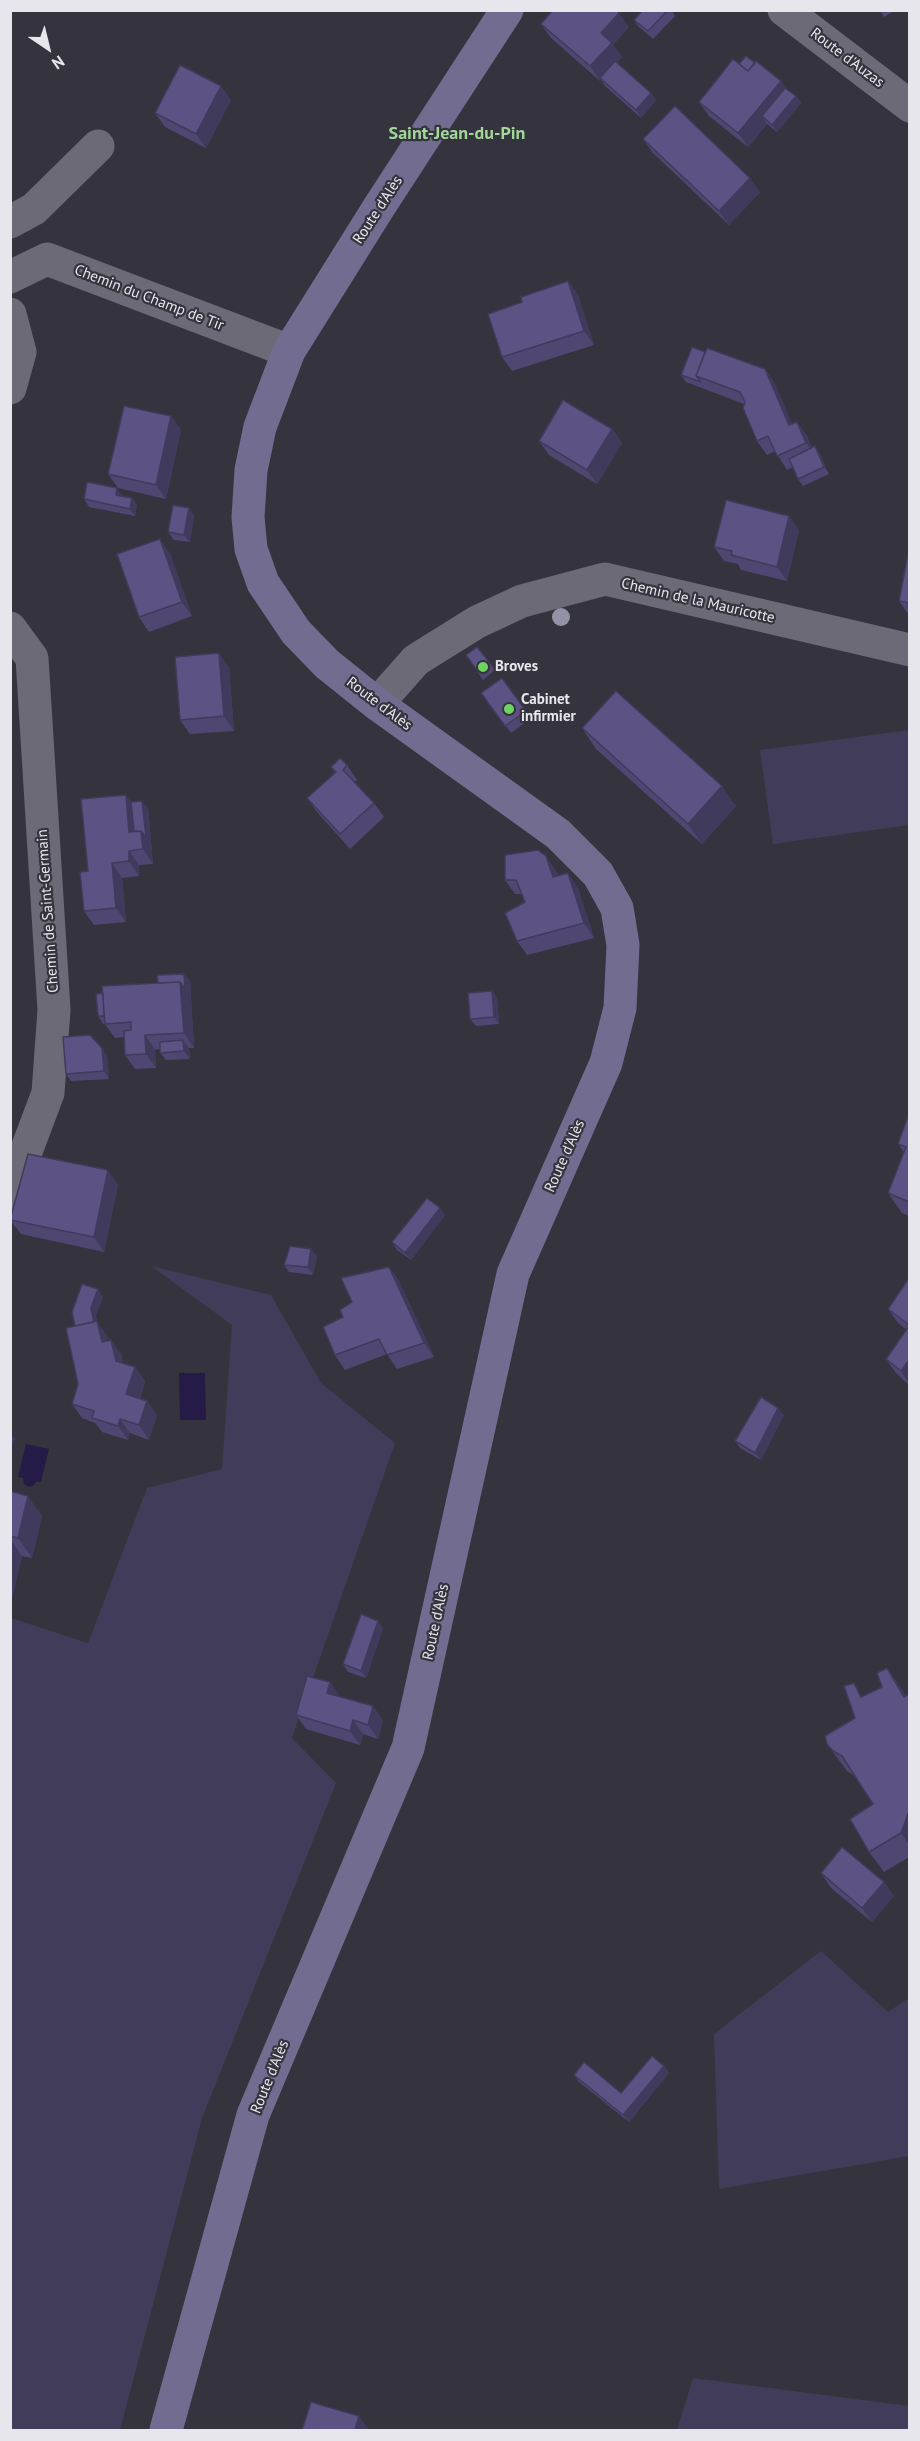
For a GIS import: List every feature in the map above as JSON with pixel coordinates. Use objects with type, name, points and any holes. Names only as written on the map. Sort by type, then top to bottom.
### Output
[{"type":"main road","name":"Route d'Alès","points":[[166,2430],[254,2115],[408,1748],[513,1274],[606,1063],[620,1008],[623,945],[617,908],[598,874],[558,834],[377,704],[327,664],[296,632],[263,583],[251,549],[248,517],[251,471],[260,427],[289,351],[507,10]]},
{"type":"street","name":"Route d'Auzas","points":[[784,10],[909,106]]},
{"type":"street","points":[[10,222],[34,209],[98,146]]},
{"type":"street","name":"Chemin du Champ de Tir","points":[[10,277],[47,259],[289,351]]},
{"type":"street","points":[[10,314],[20,352],[10,388]]},
{"type":"street","name":"Chemin de la Mauricotte","points":[[377,704],[416,660],[477,622],[522,601],[605,579],[909,650]]},
{"type":"street","name":"Chemin de Saint-Germain","points":[[10,628],[32,658],[54,1010],[48,1093],[10,1194]]},
{"type":"shaded area","points":[[909,730],[909,825],[773,844],[760,750]]},
{"type":"shaded area","points":[[151,1266],[271,1295],[321,1383],[395,1443],[292,1738],[336,1783],[202,2118],[120,2430],[11,2430],[11,1618],[88,1643],[147,1488],[222,1469],[232,1325]]},
{"type":"shaded area","points":[[179,1373],[205,1373],[206,1420],[180,1420]]},
{"type":"shaded area","points":[[26,1444],[49,1449],[41,1482],[36,1482],[29,1487],[24,1484],[23,1478],[18,1477]]},
{"type":"shaded area","points":[[821,1951],[888,2012],[909,1998],[909,2156],[719,2189],[714,2034]]},
{"type":"shaded area","points":[[693,2378],[909,2406],[909,2430],[677,2430]]},
{"type":"building","points":[[553,10],[616,10],[619,13],[601,33],[612,43],[590,66],[541,24]]},
{"type":"building","points":[[643,10],[668,10],[648,31],[634,20]]},
{"type":"building","points":[[746,56],[755,63],[748,71],[739,64]]},
{"type":"building","points":[[733,59],[748,71],[756,61],[781,81],[738,133],[699,102]]},
{"type":"building","points":[[615,61],[651,93],[636,110],[600,78]]},
{"type":"building","points":[[180,65],[221,86],[196,134],[155,113]]},
{"type":"building","points":[[785,88],[796,96],[772,125],[762,116]]},
{"type":"building","points":[[675,106],[750,178],[719,211],[643,139]]},
{"type":"building","points":[[568,281],[584,331],[502,357],[488,314],[522,302],[521,297]]},
{"type":"building","points":[[692,347],[705,352],[696,376],[701,382],[681,375]]},
{"type":"building","points":[[707,348],[765,369],[789,425],[797,422],[806,443],[777,456],[768,436],[757,441],[743,408],[745,402],[740,392],[696,376]]},
{"type":"building","points":[[563,400],[612,429],[587,470],[539,441]]},
{"type":"building","points":[[124,406],[171,416],[156,485],[108,474]]},
{"type":"building","points":[[815,446],[824,467],[798,479],[789,459]]},
{"type":"building","points":[[87,482],[117,488],[116,495],[132,498],[130,509],[84,499]]},
{"type":"building","points":[[726,500],[789,516],[777,567],[731,555],[732,551],[714,547]]},
{"type":"building","points":[[173,505],[189,508],[184,535],[168,532]]},
{"type":"building","points":[[160,539],[182,602],[139,617],[117,554]]},
{"type":"building","points":[[909,554],[909,603],[899,601]]},
{"type":"building","points":[[477,647],[490,663],[478,672],[466,655]]},
{"type":"building","points":[[219,653],[224,716],[180,720],[175,657]]},
{"type":"building","name":"Cabinet infirmier","points":[[502,678],[526,711],[505,726],[481,693]]},
{"type":"building","points":[[616,691],[722,786],[688,824],[582,728]]},
{"type":"building","points":[[340,758],[347,765],[343,770],[374,803],[340,834],[307,798],[336,772],[331,767]]},
{"type":"building","points":[[126,795],[129,832],[141,831],[143,849],[129,851],[129,861],[112,863],[116,908],[84,911],[80,872],[88,871],[81,799]]},
{"type":"building","points":[[142,801],[146,837],[141,831],[134,831],[131,802]]},
{"type":"building","points":[[538,850],[546,856],[553,877],[568,873],[584,923],[517,941],[505,913],[525,902],[516,880],[505,880],[505,855]]},
{"type":"building","points":[[184,974],[185,988],[180,982],[158,983],[157,975]]},
{"type":"building","points":[[180,982],[184,1033],[145,1035],[146,1054],[125,1055],[124,1031],[131,1030],[131,1022],[105,1024],[102,986]]},
{"type":"building","points":[[492,991],[494,1017],[470,1019],[468,993]]},
{"type":"building","points":[[103,993],[104,1016],[98,1016],[96,994]]},
{"type":"building","points":[[90,1035],[102,1048],[104,1071],[66,1074],[63,1037]]},
{"type":"building","points":[[183,1040],[184,1051],[160,1053],[160,1042]]},
{"type":"building","points":[[909,1114],[909,1202],[888,1193],[906,1147],[898,1144]]},
{"type":"building","points":[[28,1154],[108,1170],[94,1237],[10,1220]]},
{"type":"building","points":[[427,1198],[440,1208],[405,1253],[392,1242]]},
{"type":"building","points":[[290,1246],[311,1249],[308,1267],[284,1265]]},
{"type":"building","points":[[389,1267],[424,1343],[387,1355],[379,1339],[335,1355],[323,1327],[343,1317],[340,1310],[352,1302],[341,1278]]},
{"type":"building","points":[[909,1278],[909,1325],[888,1309]]},
{"type":"building","points":[[82,1284],[98,1289],[91,1308],[94,1322],[75,1326],[72,1312]]},
{"type":"building","points":[[97,1321],[102,1342],[111,1340],[116,1361],[135,1367],[126,1394],[147,1401],[139,1425],[120,1419],[118,1426],[92,1418],[94,1411],[72,1404],[78,1384],[66,1328]]},
{"type":"building","points":[[909,1326],[909,1360],[901,1371],[886,1359]]},
{"type":"building","points":[[761,1397],[778,1408],[755,1453],[735,1441]]},
{"type":"building","points":[[10,1491],[28,1496],[18,1538],[10,1536]]},
{"type":"building","points":[[361,1614],[378,1621],[361,1671],[343,1664]]},
{"type":"building","points":[[887,1668],[904,1697],[909,1694],[909,1811],[901,1833],[869,1852],[850,1819],[873,1804],[842,1756],[827,1744],[825,1736],[855,1718],[844,1686],[854,1683],[861,1697],[882,1687],[877,1673]]},
{"type":"building","points":[[307,1676],[330,1682],[327,1693],[373,1706],[368,1725],[353,1720],[350,1731],[296,1715]]},
{"type":"building","points":[[842,1847],[884,1882],[862,1908],[821,1873]]},
{"type":"building","points":[[652,2056],[664,2066],[623,2115],[574,2075],[584,2062],[621,2093]]},
{"type":"building","points":[[311,2402],[359,2416],[355,2430],[302,2430]]},
{"type":"place","name":"Broves","points":[[483,667]]},
{"type":"place","name":"Cabinet infirmier","points":[[509,709]]},
{"type":"district","name":"Saint-Jean-du-Pin","points":[[457,134]]}]
